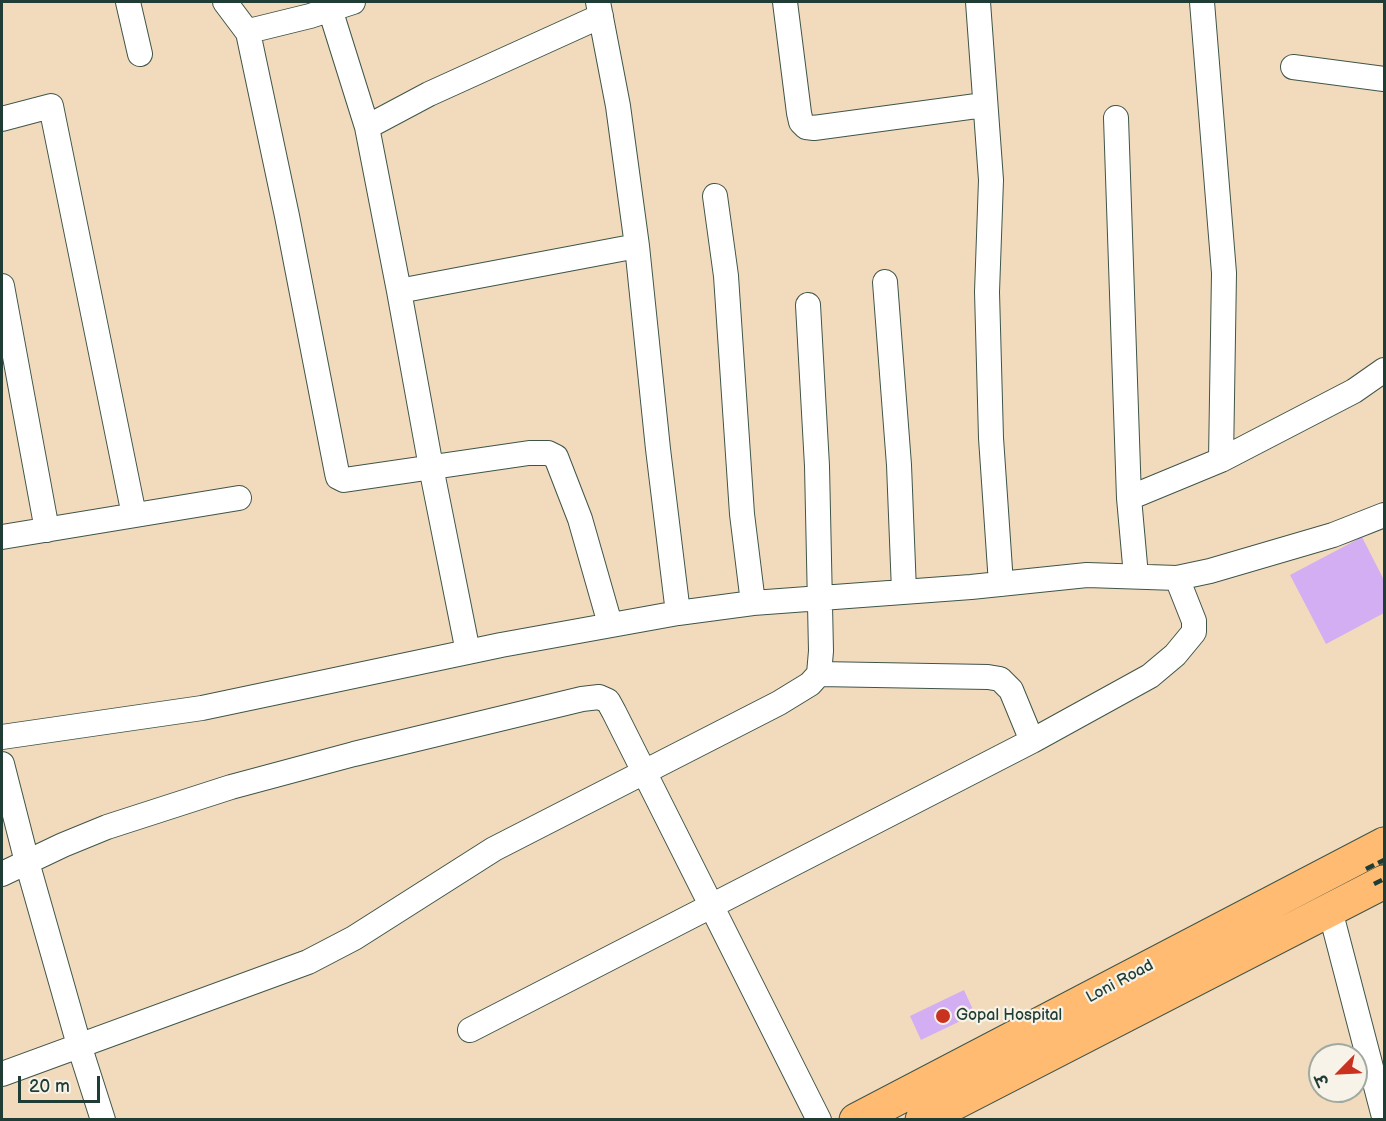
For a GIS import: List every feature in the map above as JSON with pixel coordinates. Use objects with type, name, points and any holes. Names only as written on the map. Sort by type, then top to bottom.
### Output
[{"type":"highway","name":"Loni Road","points":[[864,1118],[1384,844]]},
{"type":"highway","name":"Loni Road","points":[[922,1119],[1384,882]]},
{"type":"street","points":[[128,2],[140,54]]},
{"type":"street","points":[[225,2],[249,34],[338,477],[344,480],[529,453],[548,453],[556,457],[580,519],[610,624]]},
{"type":"street","points":[[249,34],[253,30],[316,9],[353,2]]},
{"type":"street","points":[[785,2],[799,113],[801,122],[806,127],[814,128],[984,105]]},
{"type":"street","points":[[978,2],[991,180],[987,292],[991,438],[1000,584]]},
{"type":"street","points":[[1202,2],[1224,273],[1221,460]]},
{"type":"street","points":[[316,9],[367,127],[430,467],[468,652]]},
{"type":"street","points":[[367,127],[600,9],[618,106],[637,246],[678,613]]},
{"type":"street","points":[[1293,67],[1384,79]]},
{"type":"street","points":[[2,119],[51,106],[134,515]]},
{"type":"street","points":[[1116,118],[1129,498],[1136,576]]},
{"type":"street","points":[[715,196],[727,287],[742,514],[753,603]]},
{"type":"street","points":[[399,291],[637,246]]},
{"type":"street","points":[[885,282],[899,465],[904,591]]},
{"type":"street","points":[[2,286],[47,530]]},
{"type":"street","points":[[2,1074],[308,962],[354,938],[494,849],[779,704],[810,684],[819,674],[821,651],[817,466],[808,305]]},
{"type":"street","points":[[1129,498],[1221,460],[1354,391],[1384,370]]},
{"type":"street","points":[[2,537],[239,498]]},
{"type":"street","points":[[2,737],[202,708],[468,652],[678,613],[753,603],[1086,575],[1176,578],[1210,571],[1333,535],[1384,515]]},
{"type":"street","points":[[470,1030],[1032,741],[1150,676],[1175,656],[1194,632],[1194,621],[1176,578]]},
{"type":"street","points":[[819,674],[988,676],[1000,679],[1011,690],[1032,741]]},
{"type":"street","points":[[2,874],[107,827],[231,787],[582,699],[598,697],[608,701],[819,1119]]},
{"type":"street","points":[[2,764],[79,1045],[103,1119]]},
{"type":"street","points":[[1330,910],[1384,1117]]},
{"type":"building","points":[[1362,537],[1384,580],[1384,613],[1326,644],[1290,575]]},
{"type":"building","points":[[964,990],[975,1014],[921,1040],[910,1016]]},
{"type":"railway","points":[[1366,869],[1384,860]]},
{"type":"railway","points":[[1374,884],[1384,879]]},
{"type":"place","name":"Gopal Hospital","points":[[943,1016]]}]
